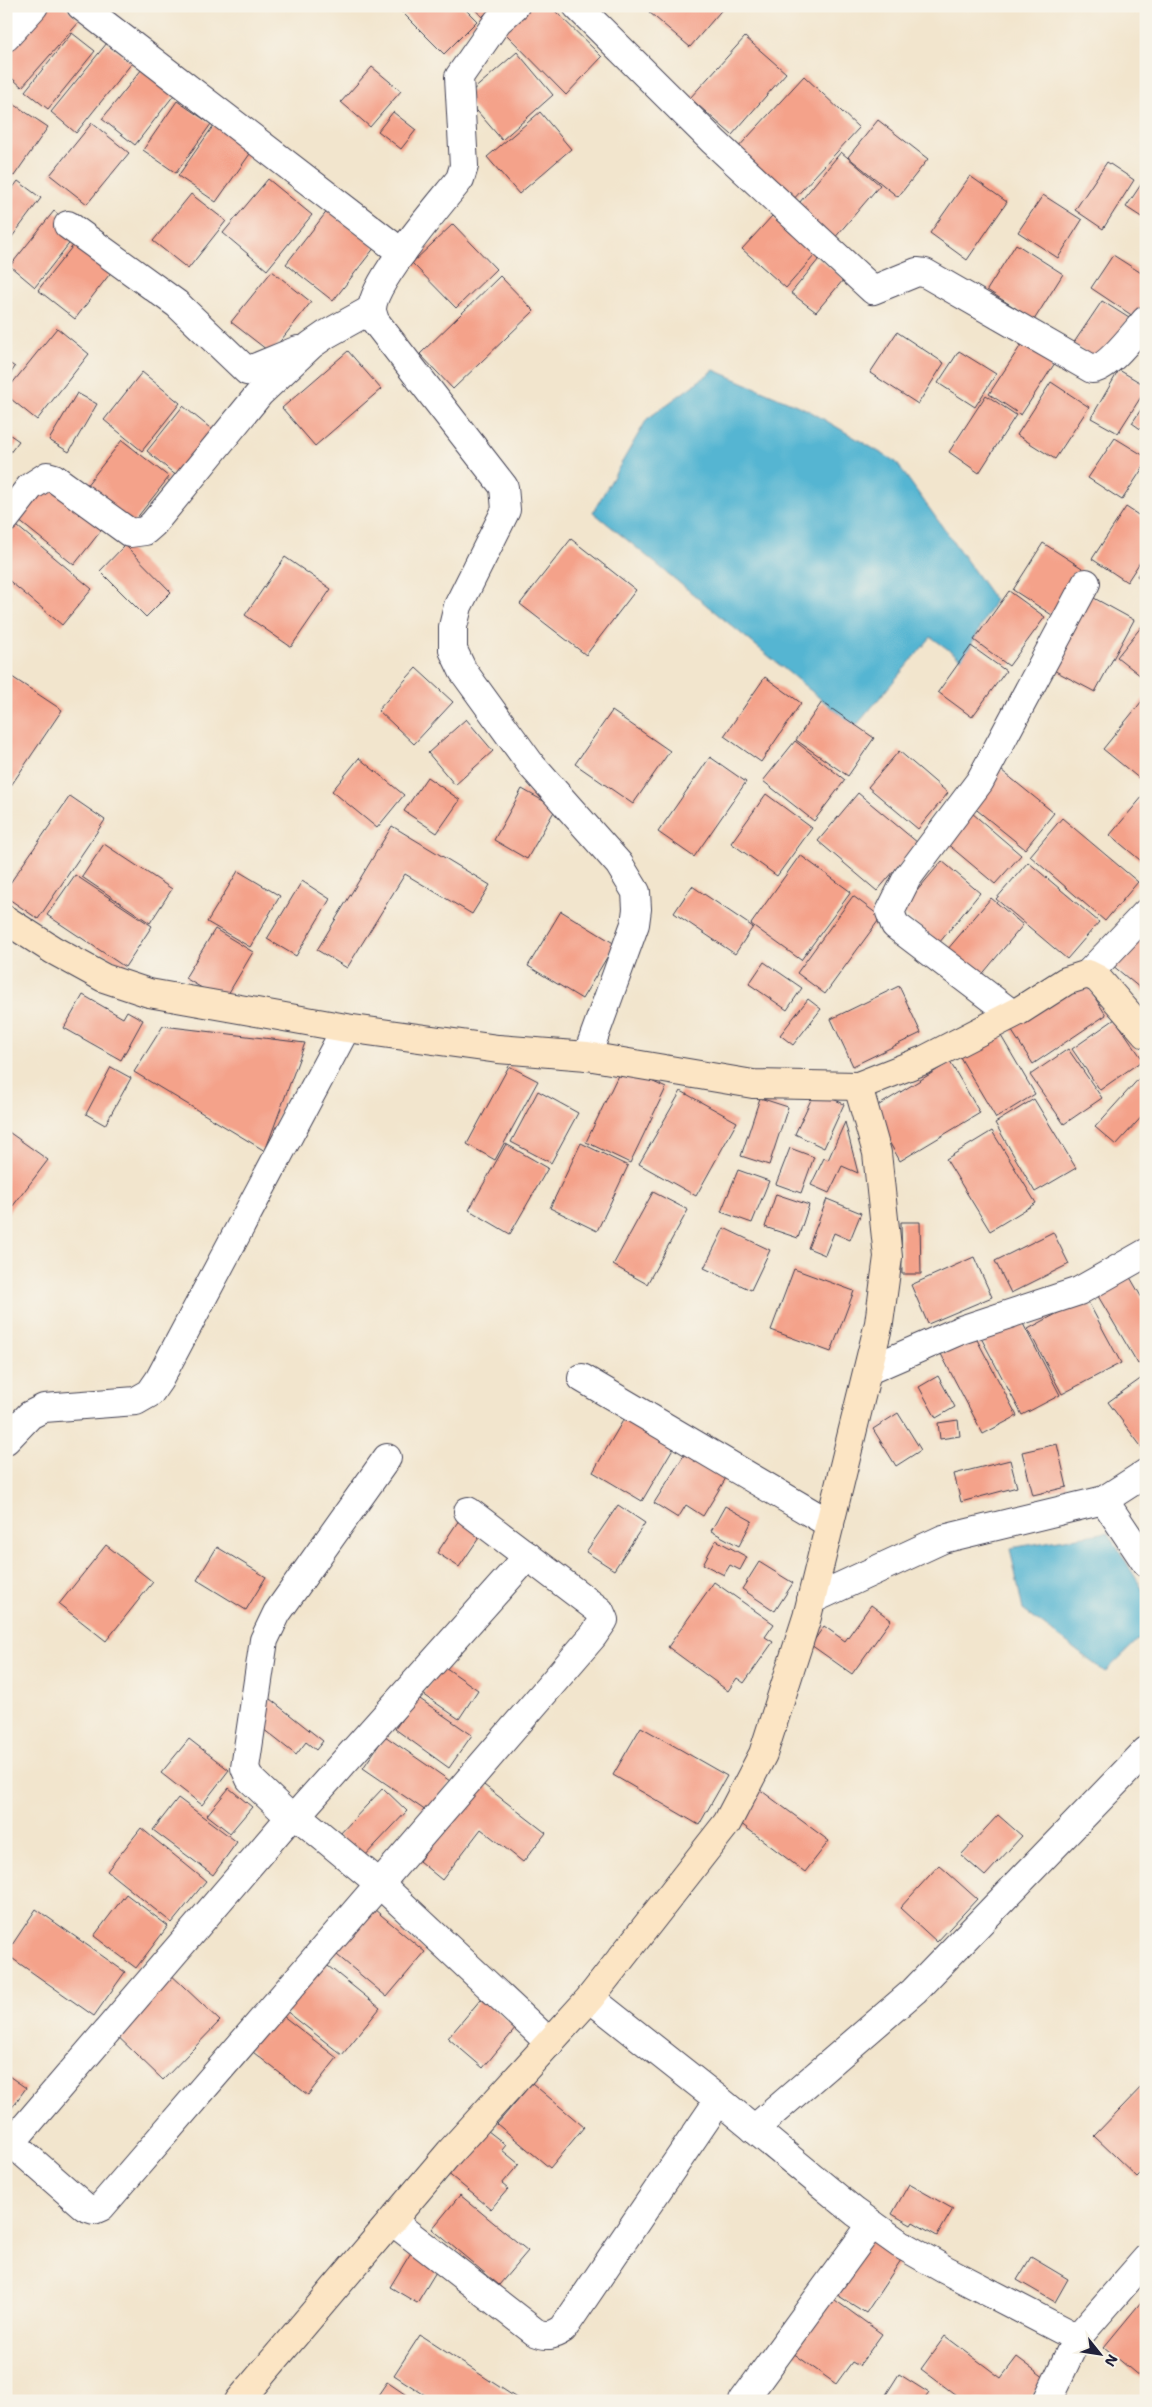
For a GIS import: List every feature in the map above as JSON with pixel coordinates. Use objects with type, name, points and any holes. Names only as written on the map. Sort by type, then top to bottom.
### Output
[{"type":"street","points":[[6,37],[34,6]]},
{"type":"street","points":[[81,6],[402,253]]},
{"type":"street","points":[[515,6],[498,21],[459,77],[458,87],[464,166],[460,179],[402,253],[375,298],[372,309],[375,321],[504,488],[506,510],[458,606],[453,627],[453,650],[462,671],[532,766],[619,864],[636,892],[637,909],[635,924],[587,1056]]},
{"type":"street","points":[[576,6],[713,141],[873,290],[918,272],[925,273],[1092,370],[1100,368],[1109,361],[1146,320]]},
{"type":"street","points":[[68,225],[177,304],[247,371],[311,345]]},
{"type":"street","points":[[6,518],[30,487],[47,476],[54,478],[130,533],[145,531],[153,524],[260,393],[311,345],[326,334],[372,309]]},
{"type":"street","points":[[1012,1014],[895,925],[890,912],[907,878],[980,781],[1086,583]]},
{"type":"street","points":[[6,920],[53,950],[104,978],[149,993],[346,1028],[498,1049],[587,1056],[753,1084],[858,1086],[924,1060],[1012,1014],[1066,981],[1088,974],[1146,913]]},
{"type":"street","points":[[1088,974],[1098,979],[1146,1034]]},
{"type":"street","points":[[6,1440],[30,1415],[44,1408],[136,1401],[150,1393],[159,1380],[346,1028]]},
{"type":"street","points":[[239,2401],[450,2152],[590,1998],[727,1823],[762,1754],[811,1600],[879,1323],[888,1257],[877,1153],[858,1086]]},
{"type":"street","points":[[869,1370],[961,1330],[1079,1292],[1146,1253]]},
{"type":"street","points":[[582,1378],[830,1524]]},
{"type":"street","points":[[387,1458],[277,1613],[264,1640],[245,1768],[250,1779],[292,1818],[300,1818],[381,1885],[550,2043]]},
{"type":"street","points":[[811,1600],[943,1539],[1104,1500],[1146,1473]]},
{"type":"street","points":[[1104,1500],[1146,1563]]},
{"type":"street","points":[[468,1511],[528,1556],[600,1611],[604,1620],[587,1643],[381,1885],[102,2207],[94,2210],[85,2207],[9,2146],[292,1818],[528,1556]]},
{"type":"street","points":[[754,2129],[914,1991],[1146,1751]]},
{"type":"street","points":[[590,1998],[872,2224],[900,2244],[1077,2338]]},
{"type":"street","points":[[392,2221],[535,2332],[546,2337],[554,2336],[563,2329],[719,2100]]},
{"type":"street","points":[[743,2401],[872,2224]]},
{"type":"street","points":[[1047,2401],[1077,2338],[1146,2259]]},
{"type":"water","points":[[714,370],[808,410],[896,462],[995,600],[963,660],[931,637],[855,727],[593,512],[647,419]]},
{"type":"water","points":[[1108,1532],[1146,1595],[1146,1632],[1105,1672],[1023,1610],[1010,1548]]},
{"type":"building","points":[[49,6],[64,6],[80,21],[22,87],[6,73],[6,54]]},
{"type":"building","points":[[396,6],[462,6],[477,21],[444,54]]},
{"type":"building","points":[[472,6],[493,6],[482,17]]},
{"type":"building","points":[[529,6],[550,6],[602,57],[566,95],[504,32]]},
{"type":"building","points":[[654,6],[725,6],[690,47],[649,12]]},
{"type":"building","points":[[72,33],[95,51],[48,109],[25,91]]},
{"type":"building","points":[[745,37],[786,73],[732,135],[690,98]]},
{"type":"building","points":[[107,43],[132,63],[76,133],[51,112]]},
{"type":"building","points":[[517,52],[553,95],[502,140],[465,97]]},
{"type":"building","points":[[372,67],[401,91],[370,127],[341,102]]},
{"type":"building","points":[[142,69],[174,95],[135,145],[102,119]]},
{"type":"building","points":[[804,76],[859,128],[791,202],[735,151]]},
{"type":"building","points":[[6,99],[48,127],[14,176],[6,171]]},
{"type":"building","points":[[177,101],[211,124],[176,173],[143,150]]},
{"type":"building","points":[[393,112],[416,130],[401,149],[378,131]]},
{"type":"building","points":[[540,112],[571,149],[519,194],[487,157]]},
{"type":"building","points":[[878,120],[928,159],[898,197],[848,157]]},
{"type":"building","points":[[92,123],[129,153],[87,204],[50,175]]},
{"type":"building","points":[[214,125],[252,151],[216,202],[178,176]]},
{"type":"building","points":[[841,152],[880,185],[833,240],[795,208]]},
{"type":"building","points":[[1107,162],[1134,180],[1103,229],[1075,210]]},
{"type":"building","points":[[970,176],[1007,202],[967,260],[930,233]]},
{"type":"building","points":[[268,179],[312,215],[267,270],[223,233]]},
{"type":"building","points":[[1144,180],[1146,181],[1146,220],[1126,207]]},
{"type":"building","points":[[18,181],[41,198],[6,245],[6,197]]},
{"type":"building","points":[[191,194],[226,221],[188,269],[153,241]]},
{"type":"building","points":[[1043,195],[1082,220],[1058,258],[1018,232]]},
{"type":"building","points":[[328,210],[375,247],[333,301],[286,264]]},
{"type":"building","points":[[54,211],[79,231],[35,287],[10,266]]},
{"type":"building","points":[[772,216],[815,255],[786,288],[742,249]]},
{"type":"building","points":[[453,224],[496,269],[456,308],[412,263]]},
{"type":"building","points":[[83,233],[119,262],[75,319],[38,290]]},
{"type":"building","points":[[1016,244],[1063,274],[1034,320],[987,290]]},
{"type":"building","points":[[1113,255],[1146,276],[1146,303],[1136,318],[1091,288]]},
{"type":"building","points":[[819,259],[844,279],[816,312],[791,293]]},
{"type":"building","points":[[272,271],[311,302],[271,353],[231,322]]},
{"type":"building","points":[[500,276],[534,311],[453,389],[420,354]]},
{"type":"building","points":[[1102,301],[1129,318],[1101,362],[1073,344]]},
{"type":"building","points":[[57,328],[89,354],[37,420],[6,395],[6,391]]},
{"type":"building","points":[[897,332],[944,363],[918,404],[870,373]]},
{"type":"building","points":[[1023,342],[1055,363],[1021,415],[989,394]]},
{"type":"building","points":[[348,351],[381,389],[315,446],[282,408]]},
{"type":"building","points":[[959,351],[996,374],[975,407],[938,383]]},
{"type":"building","points":[[6,361],[15,367],[6,380]]},
{"type":"building","points":[[1119,370],[1146,386],[1146,389],[1118,433],[1091,418]]},
{"type":"building","points":[[142,372],[180,403],[142,451],[104,420]]},
{"type":"building","points":[[1051,382],[1089,407],[1055,459],[1017,435]]},
{"type":"building","points":[[77,393],[97,404],[69,452],[49,440]]},
{"type":"building","points":[[986,395],[1016,415],[979,473],[949,452]]},
{"type":"building","points":[[1146,402],[1146,433],[1132,423]]},
{"type":"building","points":[[183,406],[215,432],[179,478],[147,451]]},
{"type":"building","points":[[6,432],[19,441],[6,458]]},
{"type":"building","points":[[1115,438],[1146,457],[1146,463],[1122,500],[1088,478]]},
{"type":"building","points":[[122,440],[169,477],[132,524],[86,486]]},
{"type":"building","points":[[51,478],[107,523],[74,565],[18,520]]},
{"type":"building","points":[[1126,507],[1146,520],[1146,553],[1127,582],[1092,559]]},
{"type":"building","points":[[11,521],[92,589],[62,625],[6,578],[6,527]]},
{"type":"building","points":[[571,539],[636,590],[586,655],[520,604]]},
{"type":"building","points":[[1043,543],[1082,568],[1052,615],[1013,590]]},
{"type":"building","points":[[125,545],[171,592],[146,617],[100,571]]},
{"type":"building","points":[[285,557],[331,589],[291,647],[245,615]]},
{"type":"building","points":[[1146,563],[1146,582],[1137,576]]},
{"type":"building","points":[[1009,591],[1045,617],[1009,666],[974,640]]},
{"type":"building","points":[[1083,592],[1134,620],[1095,692],[1044,665]]},
{"type":"building","points":[[1146,621],[1146,680],[1117,657]]},
{"type":"building","points":[[971,646],[1006,671],[972,717],[938,692]]},
{"type":"building","points":[[416,668],[453,702],[414,744],[378,710]]},
{"type":"building","points":[[6,673],[62,710],[6,793]]},
{"type":"building","points":[[765,677],[801,703],[761,762],[724,736]]},
{"type":"building","points":[[1146,696],[1146,784],[1103,749]]},
{"type":"building","points":[[822,702],[874,738],[848,776],[796,740]]},
{"type":"building","points":[[612,711],[670,751],[633,804],[575,764]]},
{"type":"building","points":[[466,719],[493,751],[455,785],[428,753]]},
{"type":"building","points":[[795,741],[845,780],[814,821],[763,781]]},
{"type":"building","points":[[899,751],[948,793],[918,829],[868,787]]},
{"type":"building","points":[[710,757],[746,782],[694,857],[658,832]]},
{"type":"building","points":[[359,758],[404,795],[377,828],[332,791]]},
{"type":"building","points":[[996,766],[1054,813],[1025,849],[967,802]]},
{"type":"building","points":[[427,777],[460,800],[437,833],[404,811]]},
{"type":"building","points":[[522,789],[556,808],[527,859],[494,840]]},
{"type":"building","points":[[858,793],[918,843],[877,891],[818,841]]},
{"type":"building","points":[[766,794],[812,828],[777,876],[731,843]]},
{"type":"building","points":[[70,796],[105,820],[38,919],[6,897],[6,889]]},
{"type":"building","points":[[1143,796],[1146,798],[1146,865],[1110,835]]},
{"type":"building","points":[[965,807],[1021,855],[995,884],[939,837]]},
{"type":"building","points":[[1062,818],[1138,882],[1105,921],[1030,856]]},
{"type":"building","points":[[392,826],[490,885],[472,914],[405,874],[347,968],[317,950]]},
{"type":"building","points":[[104,844],[172,889],[150,923],[82,877]]},
{"type":"building","points":[[800,855],[851,892],[801,960],[751,924]]},
{"type":"building","points":[[942,861],[980,893],[939,943],[900,911]]},
{"type":"building","points":[[1028,862],[1099,922],[1067,959],[996,899]]},
{"type":"building","points":[[238,871],[280,896],[250,947],[207,922]]},
{"type":"building","points":[[75,875],[152,926],[125,967],[47,915]]},
{"type":"building","points":[[302,881],[330,899],[296,956],[267,939]]},
{"type":"building","points":[[692,886],[753,927],[735,954],[674,913]]},
{"type":"building","points":[[853,896],[881,917],[825,994],[797,973]]},
{"type":"building","points":[[991,898],[1023,925],[980,977],[947,950]]},
{"type":"building","points":[[561,911],[615,944],[582,999],[528,966]]},
{"type":"building","points":[[1146,924],[1146,993],[1112,965]]},
{"type":"building","points":[[215,929],[253,952],[224,1001],[185,978]]},
{"type":"building","points":[[764,962],[802,988],[787,1010],[749,984]]},
{"type":"building","points":[[1081,976],[1106,1015],[1033,1064],[1008,1025]]},
{"type":"building","points":[[899,986],[921,1033],[853,1066],[831,1019]]},
{"type":"building","points":[[83,995],[123,1018],[127,1011],[143,1020],[121,1060],[64,1028]]},
{"type":"building","points":[[808,999],[821,1009],[793,1045],[780,1035]]},
{"type":"building","points":[[1115,1019],[1143,1060],[1100,1090],[1072,1049]]},
{"type":"building","points":[[163,1026],[305,1043],[265,1151],[134,1072]]},
{"type":"building","points":[[997,1029],[1035,1094],[996,1118],[957,1052]]},
{"type":"building","points":[[1068,1049],[1102,1098],[1064,1124],[1030,1075]]},
{"type":"building","points":[[950,1062],[980,1113],[900,1161],[871,1110]]},
{"type":"building","points":[[509,1066],[538,1081],[495,1160],[467,1144]]},
{"type":"building","points":[[111,1067],[131,1078],[105,1125],[86,1114]]},
{"type":"building","points":[[622,1067],[666,1088],[630,1163],[586,1142]]},
{"type":"building","points":[[1143,1074],[1146,1077],[1146,1112],[1116,1145],[1095,1127]]},
{"type":"building","points":[[538,1091],[578,1113],[551,1163],[511,1142]]},
{"type":"building","points":[[681,1091],[737,1122],[696,1196],[639,1164]]},
{"type":"building","points":[[815,1091],[844,1104],[824,1148],[795,1134]]},
{"type":"building","points":[[760,1098],[788,1107],[769,1165],[741,1156]]},
{"type":"building","points":[[1034,1099],[1076,1168],[1035,1192],[995,1123]]},
{"type":"building","points":[[845,1122],[858,1173],[842,1166],[829,1193],[811,1185],[824,1158],[828,1160]]},
{"type":"building","points":[[6,1130],[48,1160],[6,1215]]},
{"type":"building","points":[[992,1131],[1036,1203],[990,1231],[946,1159]]},
{"type":"building","points":[[581,1143],[628,1166],[597,1231],[550,1208]]},
{"type":"building","points":[[506,1144],[548,1168],[510,1234],[469,1210]]},
{"type":"building","points":[[790,1148],[814,1157],[801,1193],[776,1184]]},
{"type":"building","points":[[738,1170],[769,1181],[752,1223],[721,1212]]},
{"type":"building","points":[[653,1192],[688,1210],[647,1284],[613,1265]]},
{"type":"building","points":[[776,1194],[809,1205],[798,1238],[765,1227]]},
{"type":"building","points":[[827,1199],[861,1213],[850,1240],[834,1233],[825,1255],[808,1248]]},
{"type":"building","points":[[901,1222],[920,1222],[921,1274],[902,1274]]},
{"type":"building","points":[[724,1228],[770,1250],[751,1290],[704,1268]]},
{"type":"building","points":[[1053,1232],[1069,1264],[1011,1293],[995,1261]]},
{"type":"building","points":[[974,1257],[992,1297],[928,1324],[911,1285]]},
{"type":"building","points":[[794,1269],[854,1291],[831,1352],[771,1330]]},
{"type":"building","points":[[1127,1272],[1146,1305],[1146,1359],[1138,1364],[1095,1291]]},
{"type":"building","points":[[1086,1298],[1121,1363],[1062,1394],[1028,1329]]},
{"type":"building","points":[[1019,1316],[1060,1395],[1022,1415],[980,1336]]},
{"type":"building","points":[[975,1336],[1017,1416],[983,1434],[941,1354]]},
{"type":"building","points":[[1146,1375],[1146,1453],[1108,1402]]},
{"type":"building","points":[[938,1376],[955,1407],[936,1418],[919,1387]]},
{"type":"building","points":[[898,1413],[921,1450],[896,1466],[873,1429]]},
{"type":"building","points":[[625,1417],[675,1445],[642,1501],[593,1472]]},
{"type":"building","points":[[958,1420],[960,1436],[940,1439],[938,1423]]},
{"type":"building","points":[[1057,1444],[1067,1487],[1033,1495],[1022,1452]]},
{"type":"building","points":[[686,1452],[726,1478],[703,1516],[686,1505],[678,1518],[654,1503]]},
{"type":"building","points":[[1010,1460],[1017,1487],[961,1502],[954,1474]]},
{"type":"building","points":[[618,1505],[645,1523],[614,1570],[586,1552]]},
{"type":"building","points":[[725,1506],[752,1521],[739,1546],[711,1531]]},
{"type":"building","points":[[461,1517],[483,1532],[459,1567],[437,1553]]},
{"type":"building","points":[[716,1540],[747,1557],[740,1570],[730,1565],[724,1575],[703,1564]]},
{"type":"building","points":[[106,1545],[153,1582],[106,1641],[59,1604]]},
{"type":"building","points":[[217,1547],[266,1577],[246,1610],[197,1580]]},
{"type":"building","points":[[759,1562],[793,1583],[775,1611],[742,1589]]},
{"type":"building","points":[[714,1582],[774,1624],[765,1637],[773,1642],[744,1683],[737,1678],[728,1691],[668,1647]]},
{"type":"building","points":[[871,1605],[891,1620],[852,1674],[811,1645],[824,1626],[845,1641]]},
{"type":"building","points":[[442,1665],[478,1690],[459,1719],[423,1694]]},
{"type":"building","points":[[417,1697],[472,1735],[449,1768],[395,1729]]},
{"type":"building","points":[[270,1699],[323,1741],[316,1750],[306,1742],[296,1755],[253,1721]]},
{"type":"building","points":[[641,1727],[727,1776],[699,1825],[613,1775]]},
{"type":"building","points":[[385,1736],[450,1781],[429,1813],[363,1768]]},
{"type":"building","points":[[189,1739],[229,1770],[202,1805],[161,1773]]},
{"type":"building","points":[[480,1782],[546,1833],[523,1862],[481,1829],[442,1880],[419,1861]]},
{"type":"building","points":[[229,1788],[252,1807],[230,1833],[207,1815]]},
{"type":"building","points":[[383,1788],[407,1811],[362,1859],[338,1836]]},
{"type":"building","points":[[759,1789],[829,1841],[805,1872],[736,1820]]},
{"type":"building","points":[[178,1798],[237,1842],[213,1875],[153,1830]]},
{"type":"building","points":[[998,1815],[1022,1836],[985,1876],[961,1855]]},
{"type":"building","points":[[141,1828],[206,1881],[172,1923],[107,1871]]},
{"type":"building","points":[[939,1865],[977,1899],[937,1942],[900,1908]]},
{"type":"building","points":[[126,1894],[168,1926],[136,1968],[94,1936]]},
{"type":"building","points":[[368,1904],[425,1952],[387,1997],[331,1950]]},
{"type":"building","points":[[36,1909],[125,1972],[94,2016],[6,1954]]},
{"type":"building","points":[[323,1962],[380,2008],[342,2055],[285,2010]]},
{"type":"building","points":[[166,1970],[220,2021],[163,2080],[110,2029]]},
{"type":"building","points":[[481,1999],[516,2028],[483,2068],[448,2038]]},
{"type":"building","points":[[278,2012],[337,2058],[308,2095],[249,2049]]},
{"type":"building","points":[[6,2074],[26,2088],[6,2116]]},
{"type":"building","points":[[1146,2082],[1146,2168],[1137,2177],[1094,2136]]},
{"type":"building","points":[[532,2083],[584,2127],[550,2168],[497,2124]]},
{"type":"building","points":[[483,2127],[506,2145],[502,2150],[519,2164],[502,2184],[508,2189],[491,2209],[446,2172]]},
{"type":"building","points":[[909,2184],[953,2209],[937,2236],[913,2222],[911,2225],[892,2214]]},
{"type":"building","points":[[460,2195],[528,2251],[499,2285],[432,2229]]},
{"type":"building","points":[[871,2236],[903,2257],[866,2313],[834,2293]]},
{"type":"building","points":[[415,2246],[442,2262],[417,2303],[390,2287]]},
{"type":"building","points":[[1031,2257],[1068,2279],[1055,2302],[1017,2280]]},
{"type":"building","points":[[828,2295],[882,2334],[859,2366],[852,2362],[836,2384],[793,2353]]},
{"type":"building","points":[[1146,2296],[1146,2382],[1104,2347]]},
{"type":"building","points":[[420,2335],[521,2401],[434,2401],[394,2375]]},
{"type":"building","points":[[945,2336],[1001,2378],[1017,2357],[1045,2378],[1029,2401],[964,2401],[921,2369]]},
{"type":"building","points":[[899,2374],[929,2393],[923,2401],[882,2401]]},
{"type":"building","points":[[387,2382],[415,2401],[374,2401]]}]
